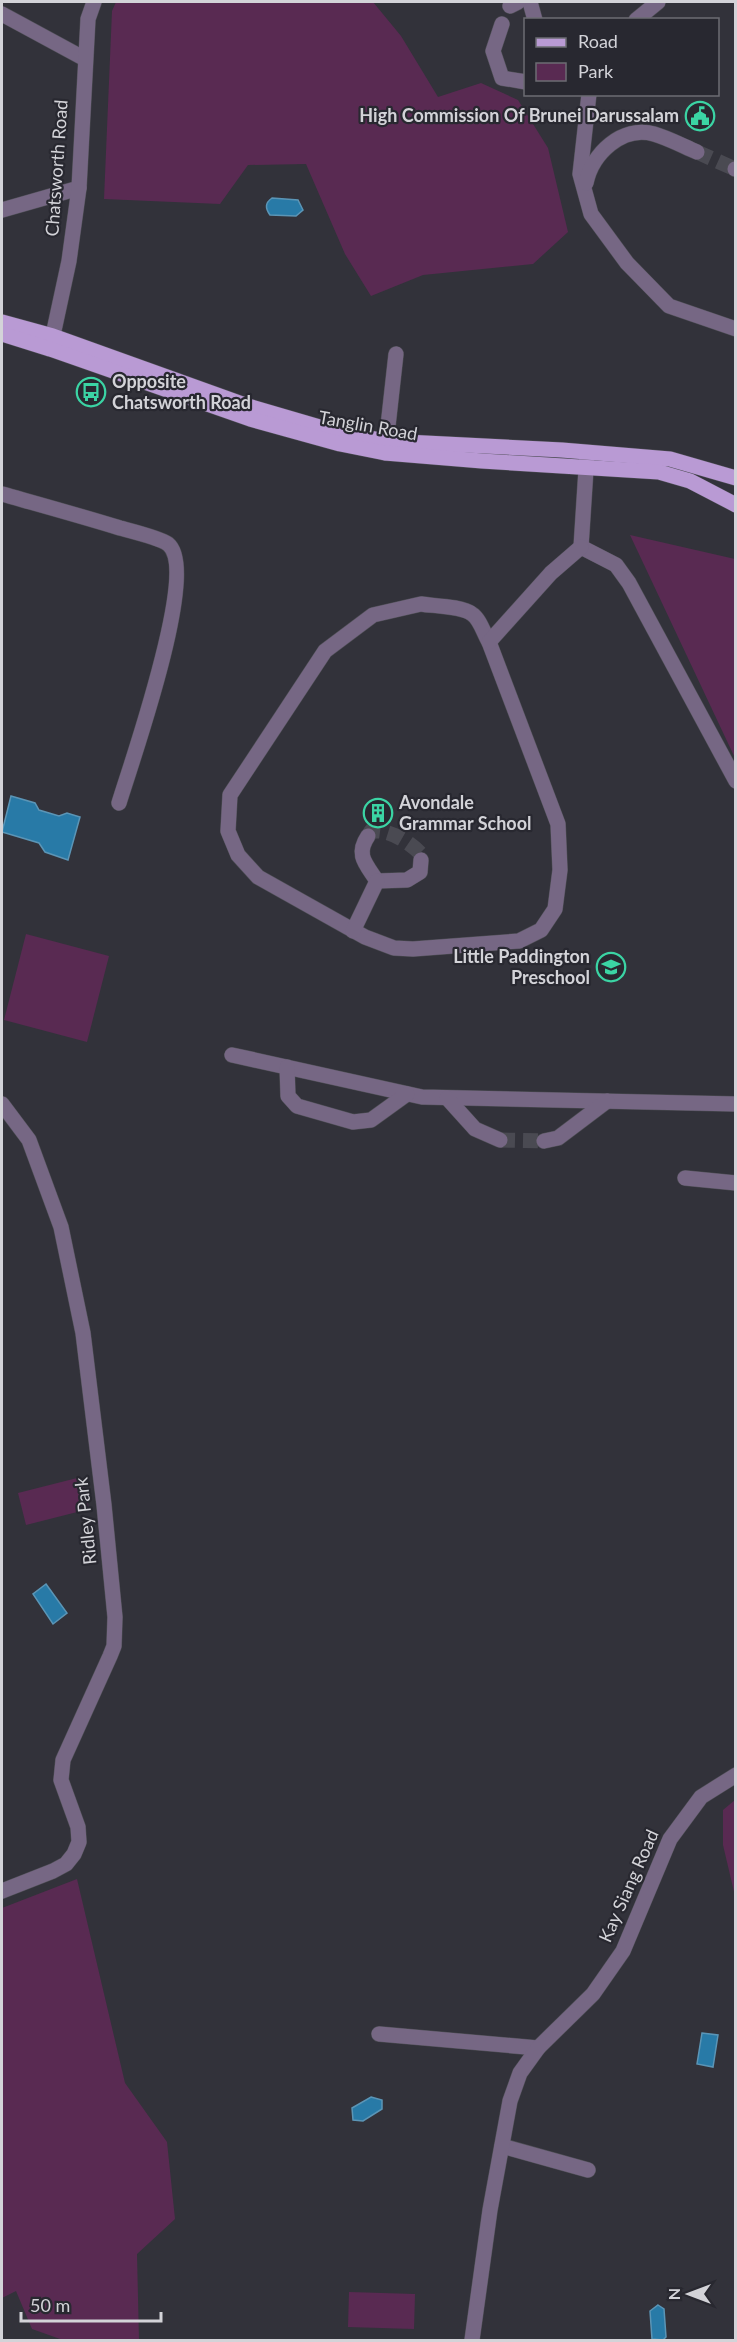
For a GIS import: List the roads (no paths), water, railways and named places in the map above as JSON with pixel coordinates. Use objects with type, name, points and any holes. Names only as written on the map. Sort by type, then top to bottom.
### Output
[{"type":"main road","name":"Tanglin Road","points":[[2,322],[250,419],[340,444],[544,465],[586,459],[670,459],[735,478]]},
{"type":"main road","name":"Tanglin Road","points":[[2,334],[52,342]]},
{"type":"main road","name":"Tanglin Road","points":[[586,459],[673,474],[735,502]]},
{"type":"street","name":"Chatsworth Road","points":[[52,342],[69,261],[79,188],[88,19],[94,2]]},
{"type":"street","points":[[530,2],[534,18]]},
{"type":"street","points":[[638,18],[658,2]]},
{"type":"street","points":[[2,14],[85,59]]},
{"type":"street","points":[[502,24],[493,51],[502,78],[524,82]]},
{"type":"street","points":[[588,96],[580,174],[591,214],[627,264],[669,306],[735,329]]},
{"type":"street","points":[[584,189],[588,171],[604,148],[627,134],[652,133],[697,152]]},
{"type":"street","points":[[2,210],[79,188]]},
{"type":"street","points":[[386,447],[396,354]]},
{"type":"street","points":[[489,642],[551,573],[581,547],[586,459]]},
{"type":"street","points":[[2,494],[137,532],[168,544],[175,556],[178,570],[170,634],[119,803]]},
{"type":"street","points":[[581,547],[616,565],[629,583],[735,781]]},
{"type":"street","points":[[421,604],[464,610],[477,619],[489,642],[558,824],[560,870],[555,909],[541,930],[519,941],[404,949],[394,948],[353,931],[258,877],[238,855],[228,831],[230,795],[325,651],[373,615],[421,604]]},
{"type":"street","points":[[368,836],[362,845],[362,859],[377,881]]},
{"type":"street","points":[[377,881],[407,880],[420,872],[421,860]]},
{"type":"street","points":[[353,931],[377,881]]},
{"type":"street","points":[[232,1055],[422,1097],[735,1104]]},
{"type":"street","points":[[287,1067],[288,1096],[297,1106],[353,1122],[371,1120],[407,1094]]},
{"type":"street","points":[[447,1098],[474,1129],[500,1140]]},
{"type":"street","points":[[544,1141],[558,1138],[607,1101]]},
{"type":"street","name":"Ridley Park","points":[[2,1104],[29,1140],[61,1227],[82,1333],[104,1505],[115,1617],[114,1646],[111,1656],[63,1760],[61,1780],[64,1794],[78,1827],[79,1842],[74,1854],[66,1864],[2,1891]]},
{"type":"street","points":[[685,1178],[735,1183]]},
{"type":"street","name":"Kay Siang Road","points":[[472,2340],[490,2210],[510,2101],[520,2073],[538,2048],[593,1994],[623,1951],[670,1839],[701,1797],[735,1775]]},
{"type":"street","points":[[379,2034],[538,2048]]},
{"type":"street","points":[[502,2146],[588,2170]]},
{"type":"water","points":[[272,198],[298,200],[303,210],[296,216],[270,215],[266,206]]},
{"type":"water","points":[[11,796],[35,803],[39,810],[59,816],[67,813],[80,817],[68,860],[45,852],[39,843],[2,832]]},
{"type":"water","points":[[46,1584],[67,1613],[53,1624],[33,1594]]},
{"type":"water","points":[[702,2033],[718,2035],[713,2067],[697,2064]]},
{"type":"water","points":[[371,2097],[382,2100],[382,2109],[363,2121],[353,2120],[352,2108]]},
{"type":"water","points":[[658,2305],[664,2309],[666,2337],[663,2340],[652,2339],[650,2311]]},
{"type":"tunnel","points":[[697,152],[735,169]]},
{"type":"tunnel","points":[[368,836],[371,831],[378,831],[399,837],[422,855],[421,860]]},
{"type":"tunnel","points":[[500,1140],[544,1141]]},
{"type":"place","name":"High Commission Of Brunei Darussalam","points":[[700,116]]},
{"type":"place","name":"Opposite Chatsworth Road","points":[[91,392]]},
{"type":"place","name":"Avondale Grammar School","points":[[378,813]]},
{"type":"place","name":"Little Paddington Preschool","points":[[611,967]]}]
